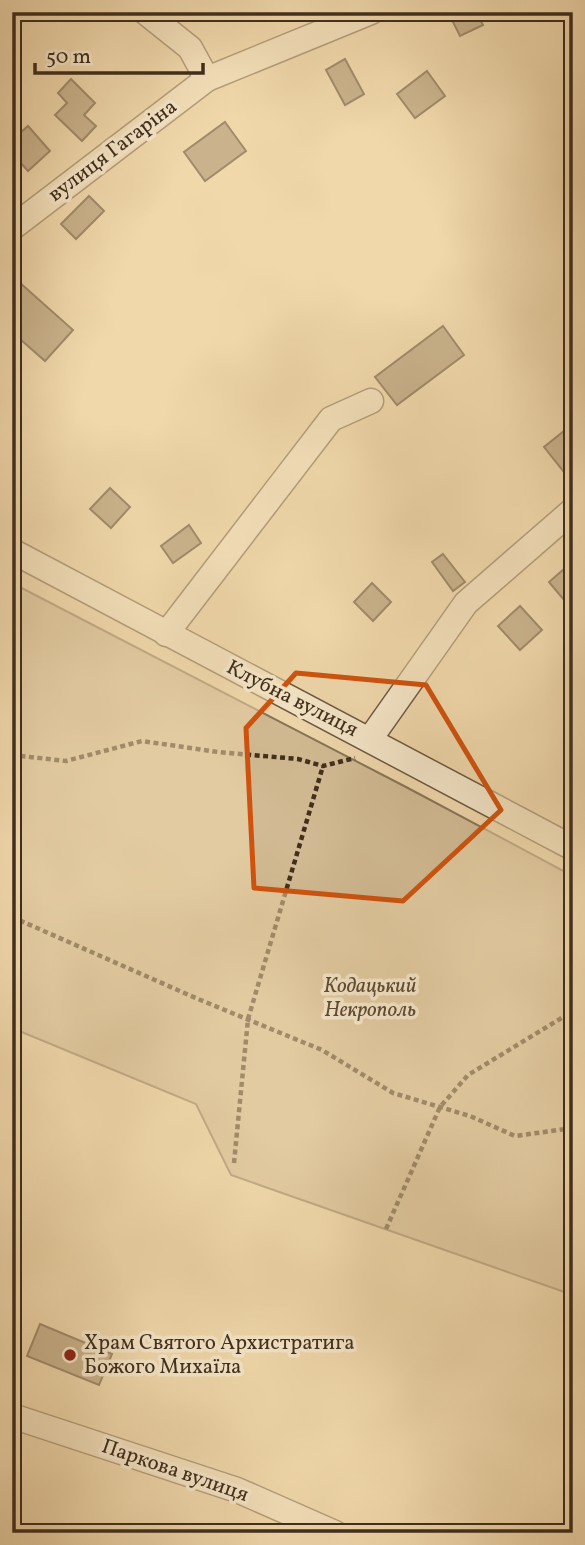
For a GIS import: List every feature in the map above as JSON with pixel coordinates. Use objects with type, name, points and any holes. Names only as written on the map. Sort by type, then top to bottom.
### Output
[{"type":"street","points":[[145,12],[190,48],[207,79]]},
{"type":"street","name":"вулиця Гагаріна","points":[[12,228],[207,79],[371,12]]},
{"type":"street","points":[[166,634],[331,419],[371,401]]},
{"type":"street","points":[[370,739],[466,603],[573,510]]},
{"type":"street","name":"Клубна вулиця","points":[[12,551],[573,848]]},
{"type":"street","name":"Паркова вулиця","points":[[12,1416],[237,1490],[335,1533]]},
{"type":"path","points":[[12,755],[66,761],[142,741],[218,752],[298,759],[323,766],[362,757],[370,739]]},
{"type":"path","points":[[234,1163],[248,1019],[323,766]]},
{"type":"path","points":[[12,917],[322,1049],[393,1093],[470,1116],[515,1136],[573,1128]]},
{"type":"path","points":[[386,1229],[440,1107],[468,1075],[573,1011]]},
{"type":"highlighted area","points":[[296,673],[426,685],[501,810],[403,901],[254,888],[246,728]]},
{"type":"green space","name":"Кодацький Некрополь","points":[[12,583],[573,876],[573,1295],[231,1175],[196,1104],[12,1028]]},
{"type":"building","points":[[448,12],[476,12],[483,25],[460,36]]},
{"type":"building","points":[[345,59],[364,94],[345,105],[326,70]]},
{"type":"building","points":[[427,71],[445,96],[415,118],[397,94]]},
{"type":"building","points":[[71,79],[95,103],[84,115],[96,126],[82,141],[55,115],[67,103],[58,93]]},
{"type":"building","points":[[225,122],[246,151],[205,181],[184,152]]},
{"type":"building","points":[[28,126],[50,151],[28,171],[12,153],[12,140]]},
{"type":"building","points":[[89,196],[104,211],[76,239],[61,224]]},
{"type":"building","points":[[19,282],[73,330],[45,361],[12,332],[12,289]]},
{"type":"building","points":[[443,326],[464,355],[397,405],[375,377]]},
{"type":"building","points":[[569,427],[573,432],[573,465],[564,472],[544,447]]},
{"type":"building","points":[[110,488],[130,507],[111,528],[90,509]]},
{"type":"building","points":[[189,525],[201,543],[173,563],[161,546]]},
{"type":"building","points":[[443,554],[465,582],[453,591],[432,562]]},
{"type":"building","points":[[572,562],[573,603],[569,606],[549,582]]},
{"type":"building","points":[[372,583],[391,602],[373,621],[354,602]]},
{"type":"building","points":[[520,606],[542,630],[520,650],[498,626]]},
{"type":"building","name":"Храм Святого Архистратига Божого Михаїла","points":[[40,1324],[112,1354],[99,1385],[27,1356]]},
{"type":"place","name":"Храм Святого Архистратига Божого Михаїла","points":[[70,1355]]}]
